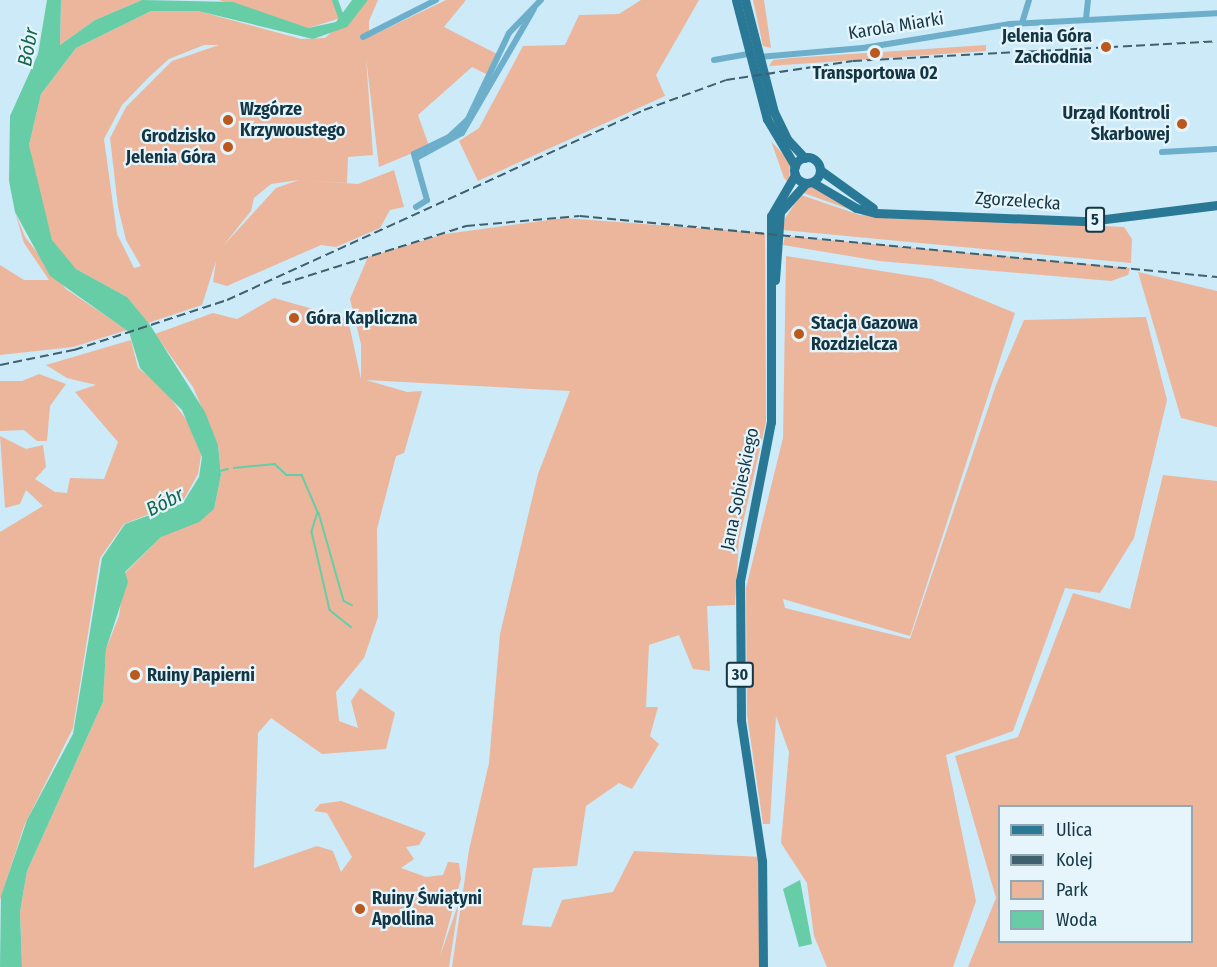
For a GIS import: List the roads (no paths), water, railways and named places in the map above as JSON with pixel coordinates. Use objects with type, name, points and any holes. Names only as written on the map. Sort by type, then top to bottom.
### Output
[{"type":"main road","name":"5","points":[[736,0],[747,44],[754,56],[780,125],[806,158],[820,170]]},
{"type":"main road","name":"5","points":[[745,0],[754,56],[754,76],[774,134],[795,170],[809,182]]},
{"type":"main road","points":[[795,170],[806,158]]},
{"type":"main road","name":"Jana Sobieskiego","points":[[763,967],[763,870],[742,734],[740,606],[744,541],[771,430],[771,216],[795,170]]},
{"type":"main road","name":"Jana Sobieskiego","points":[[772,303],[780,214],[820,170]]},
{"type":"main road","name":"Zgorzelecka","points":[[820,170],[860,203],[887,211]]},
{"type":"main road","name":"Zgorzelecka","points":[[809,182],[856,208],[887,211],[1066,221],[1152,217],[1217,205]]},
{"type":"street","points":[[363,37],[436,0]]},
{"type":"street","points":[[1022,23],[1029,0]]},
{"type":"street","points":[[1086,19],[1088,0]]},
{"type":"street","points":[[416,207],[427,200],[415,158],[462,134],[539,2]]},
{"type":"street","name":"Karola Miarki","points":[[714,60],[863,48],[1022,23],[1217,13]]},
{"type":"street","points":[[1162,152],[1217,149]]},
{"type":"water","points":[[47,0],[61,0],[60,45],[95,20],[142,0],[233,2],[308,28],[336,22],[352,0],[368,0],[347,27],[313,39],[198,11],[151,11],[76,48],[41,94],[29,145],[52,240],[76,269],[127,297],[150,325],[205,412],[218,445],[221,475],[214,509],[199,522],[161,537],[125,572],[128,582],[106,649],[103,702],[27,871],[20,912],[22,967],[0,967],[1,896],[27,820],[73,734],[102,558],[125,524],[183,503],[199,477],[202,457],[182,410],[140,368],[129,332],[50,276],[15,212],[9,181],[10,116],[38,54]]},
{"type":"water","points":[[800,880],[812,944],[799,947],[783,889]]},
{"type":"waterway","points":[[335,0],[343,22]]},
{"type":"waterway","points":[[234,468],[275,464],[287,475],[302,475],[318,512],[312,532],[330,610],[351,627]]},
{"type":"waterway","points":[[220,471],[228,469]]},
{"type":"waterway","points":[[319,513],[344,601],[352,605]]},
{"type":"railway","points":[[0,365],[74,350],[227,300],[644,110],[726,80],[853,61],[1217,41]]},
{"type":"railway","points":[[282,284],[466,226],[580,216],[1217,277]]},
{"type":"place","name":"Jelenia Góra Zachodnia","points":[[1106,47]]},
{"type":"place","name":"Transportowa 02","points":[[875,53]]},
{"type":"place","name":"Wzgórze Krzywoustego","points":[[228,120]]},
{"type":"place","name":"Urząd Kontroli Skarbowej","points":[[1182,124]]},
{"type":"place","name":"Grodzisko Jelenia Góra","points":[[228,147]]},
{"type":"place","name":"Góra Kapliczna","points":[[294,318]]},
{"type":"place","name":"Stacja Gazowa Rozdzielcza","points":[[799,334]]},
{"type":"place","name":"Ruiny Papierni","points":[[135,675]]},
{"type":"place","name":"Ruiny Świątyni Apollina","points":[[360,909]]},
{"type":"water label","name":"Bóbr","points":[[28,47]]},
{"type":"water label","name":"Bóbr","points":[[165,502]]}]
